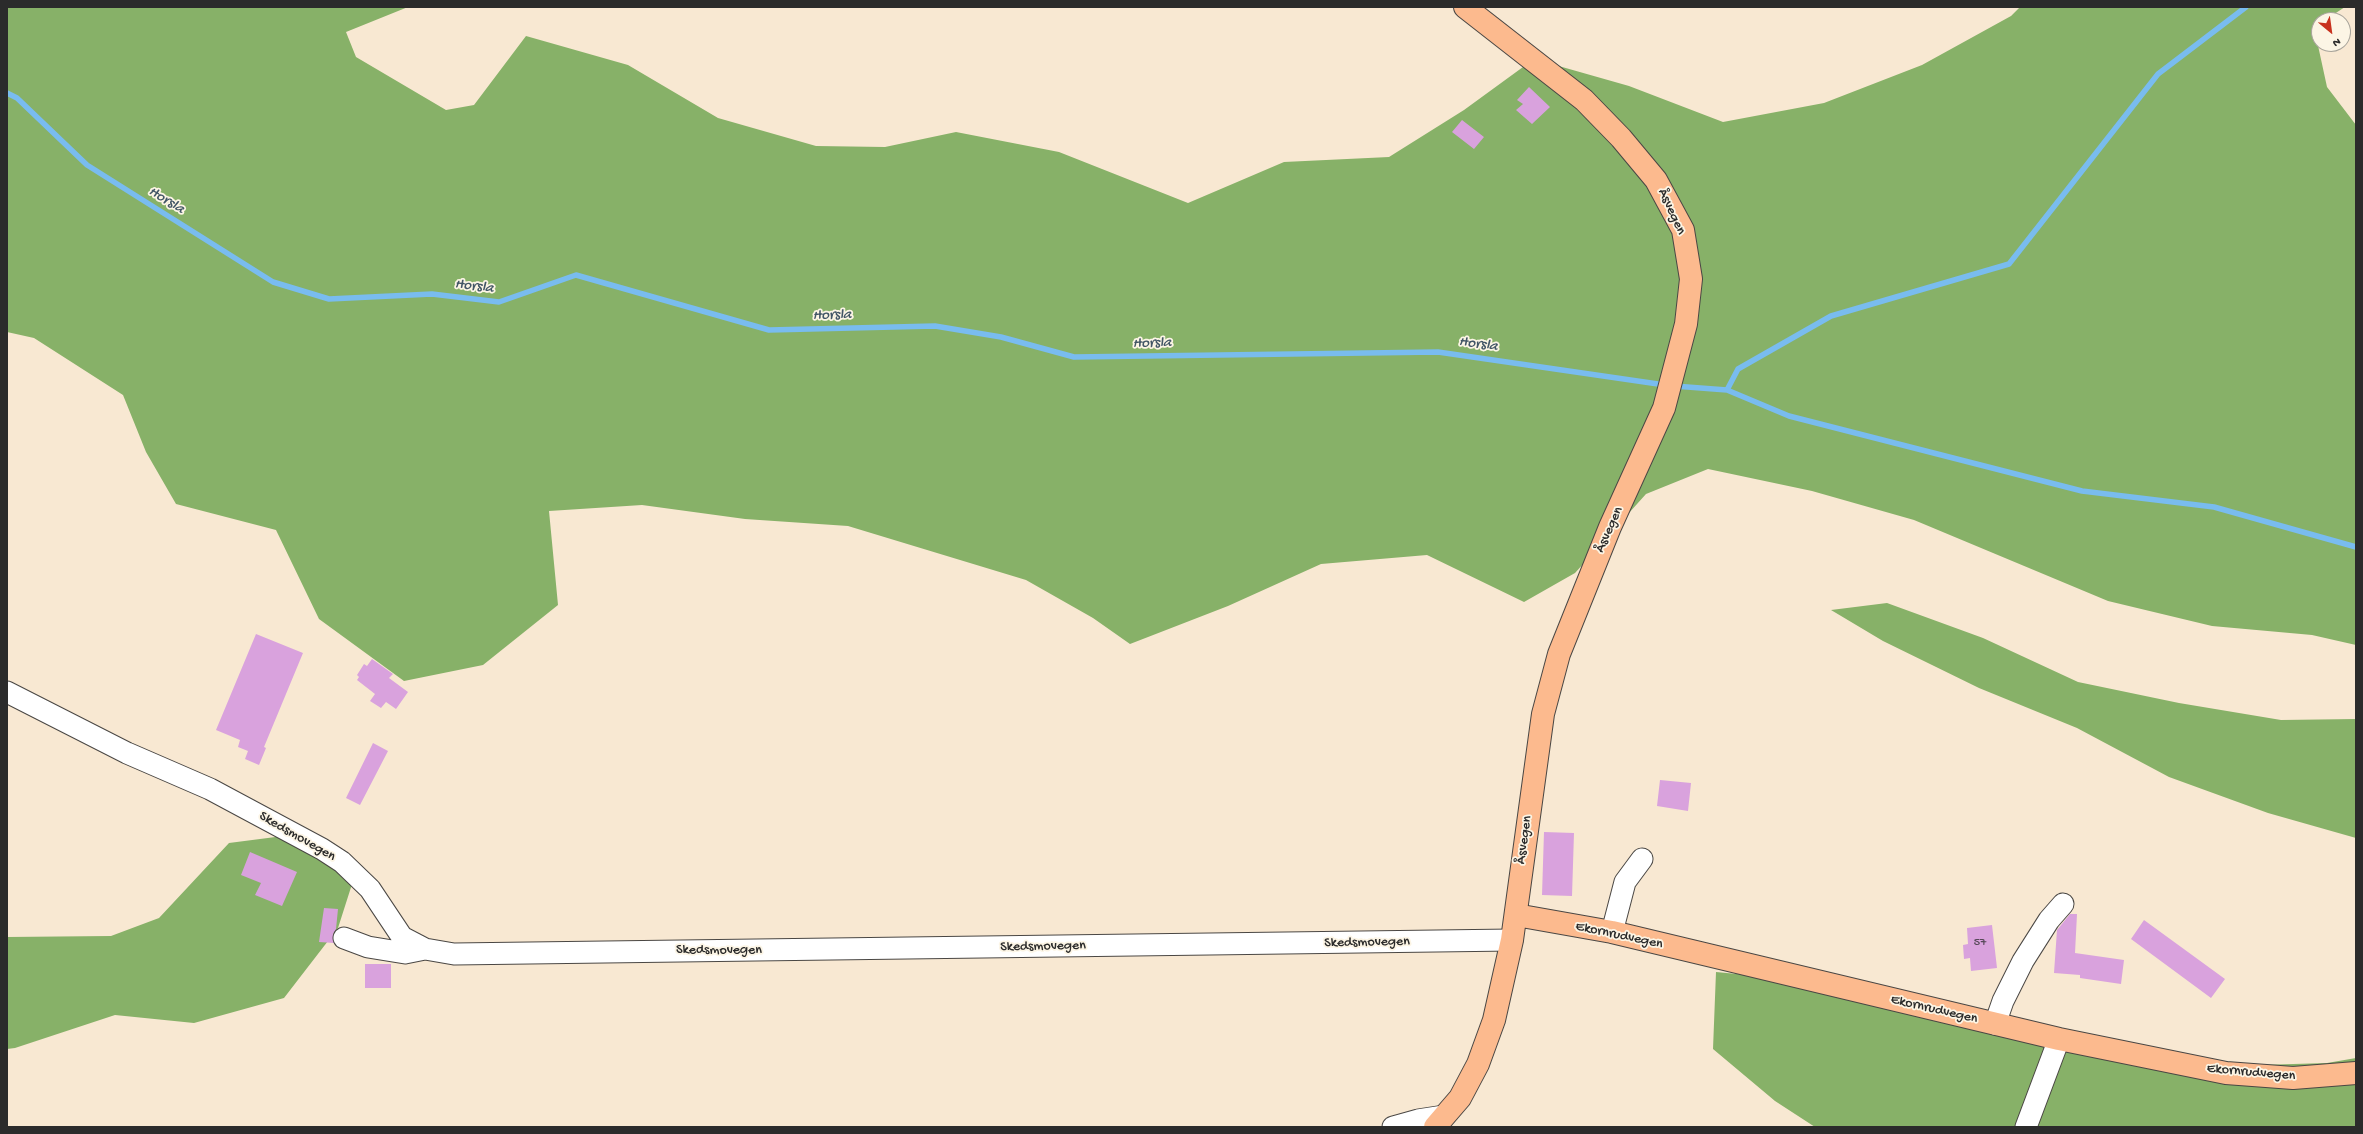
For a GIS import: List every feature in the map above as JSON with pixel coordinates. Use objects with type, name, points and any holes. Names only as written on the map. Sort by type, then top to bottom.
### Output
[{"type":"main road","name":"Åsvegen","points":[[1440,1121],[1460,1098],[1478,1064],[1494,1020],[1512,940],[1543,714],[1559,654],[1610,527],[1664,408],[1686,324],[1691,279],[1683,230],[1656,180],[1621,138],[1584,100],[1465,7]]},
{"type":"main road","name":"Ekornrudvegen","points":[[1516,915],[1612,932],[2059,1039],[2226,1073],[2293,1078],[2356,1074]]},
{"type":"street","name":"Skedsmovegen","points":[[7,692],[127,753],[210,789],[322,849],[342,862],[370,889],[402,937],[425,948],[454,954],[1512,940]]},
{"type":"street","points":[[1612,932],[1625,882],[1642,859]]},
{"type":"street","points":[[1995,1024],[2003,1001],[2023,961],[2049,920],[2062,904]]},
{"type":"street","points":[[344,938],[368,947],[405,953],[425,948]]},
{"type":"street","points":[[2026,1127],[2059,1039]]},
{"type":"street","points":[[1393,1127],[1418,1120],[1440,1121]]},
{"type":"green space","points":[[7,7],[408,7],[346,32],[356,57],[446,110],[474,105],[526,36],[628,65],[718,118],[816,146],[885,147],[956,132],[1059,152],[1188,203],[1284,162],[1389,157],[1464,110],[1534,59],[1629,86],[1723,122],[1824,103],[1922,65],[2011,16],[2020,7],[2345,7],[2337,12],[2311,12],[2311,52],[2319,52],[2327,87],[2356,125],[2356,645],[2312,635],[2212,626],[2108,601],[1914,520],[1812,491],[1708,469],[1646,494],[1575,573],[1524,602],[1427,555],[1321,564],[1228,606],[1130,644],[1093,618],[1026,580],[848,526],[745,519],[642,505],[549,511],[558,605],[483,665],[404,681],[319,619],[276,530],[176,504],[146,452],[123,395],[34,338],[7,332]]},
{"type":"green space","points":[[1887,603],[1983,638],[2078,682],[2179,703],[2281,720],[2356,719],[2356,838],[2268,813],[2169,777],[2077,728],[1979,688],[1883,641],[1831,610]]},
{"type":"green space","points":[[291,835],[353,881],[338,928],[284,998],[194,1023],[115,1015],[15,1048],[7,1049],[7,937],[111,936],[159,918],[229,843]]},
{"type":"green space","points":[[1716,972],[1820,982],[2226,1066],[2327,1063],[2356,1058],[2356,1127],[1815,1127],[1775,1101],[1713,1049]]},
{"type":"building","points":[[1529,87],[1550,107],[1532,124],[1516,110],[1523,104],[1517,100]]},
{"type":"building","points":[[1462,120],[1484,137],[1474,149],[1452,132]]},
{"type":"building","points":[[256,634],[303,653],[264,747],[266,748],[259,765],[245,759],[248,751],[238,747],[240,740],[216,730]]},
{"type":"building","points":[[372,659],[393,674],[389,678],[408,692],[396,709],[386,702],[381,708],[370,701],[375,694],[357,680],[359,677],[357,675],[364,664],[367,666]]},
{"type":"building","points":[[373,743],[388,751],[360,805],[346,798]]},
{"type":"building","points":[[1660,780],[1691,783],[1688,811],[1657,806]]},
{"type":"building","points":[[1544,832],[1574,833],[1572,896],[1542,895]]},
{"type":"building","points":[[250,852],[297,872],[282,906],[255,895],[261,883],[241,875]]},
{"type":"building","points":[[324,908],[338,909],[336,929],[333,934],[334,943],[319,942]]},
{"type":"building","points":[[2070,914],[2077,914],[2075,953],[2124,960],[2121,984],[2080,978],[2080,975],[2054,973],[2057,930]]},
{"type":"building","points":[[2144,920],[2225,979],[2211,998],[2131,939]]},
{"type":"building","points":[[1992,925],[1997,968],[1971,971],[1970,958],[1964,959],[1963,945],[1968,944],[1967,928]]},
{"type":"building","points":[[365,964],[391,964],[391,988],[365,988]]},
{"type":"waterway","points":[[1727,390],[1738,369],[1831,316],[2009,264],[2158,74],[2246,7]]},
{"type":"waterway","name":"Horsla","points":[[7,93],[17,98],[87,165],[273,282],[329,299],[432,294],[499,302],[576,275],[769,330],[935,326],[1001,337],[1074,357],[1438,352],[1665,385]]},
{"type":"waterway","points":[[1674,386],[1727,390],[1789,416],[2082,491],[2214,507],[2356,547]]}]
